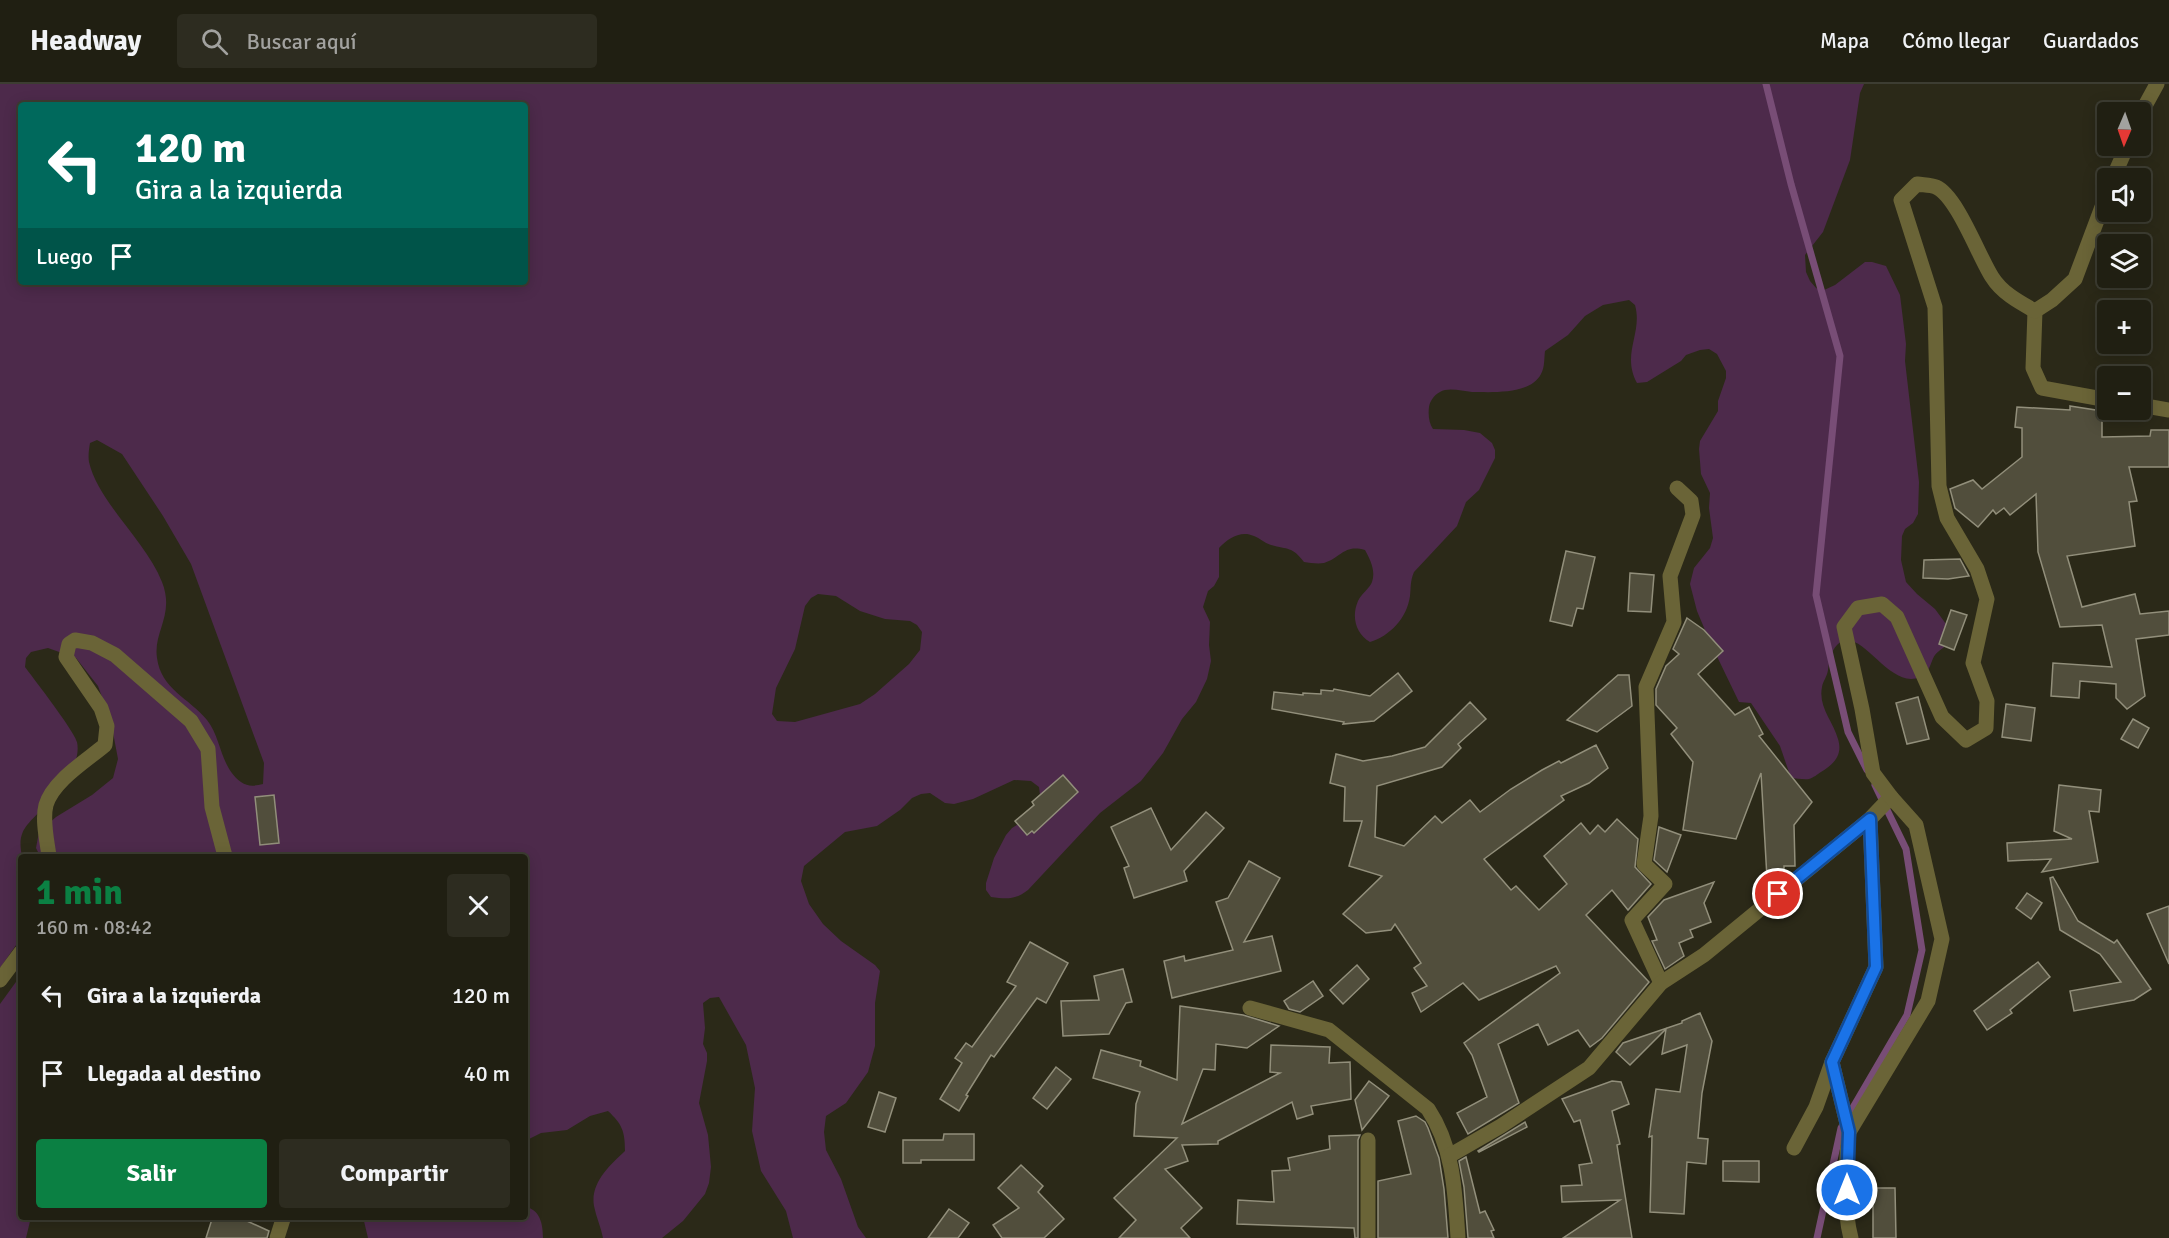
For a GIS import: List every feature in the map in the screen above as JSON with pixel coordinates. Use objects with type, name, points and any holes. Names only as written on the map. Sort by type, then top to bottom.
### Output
[{"type":"street","points":[[2147,102],[2157,84]]},
{"type":"street","points":[[1849,1132],[1928,1001],[1942,939],[1916,825],[1891,798],[1873,772],[1844,627],[1858,608],[1882,604],[1897,617],[1942,717],[1966,740],[1986,728],[1987,701],[1973,663],[1987,599],[1977,569],[1947,518],[1939,486],[1935,307],[1901,200],[1917,184],[1937,187],[1954,205],[1992,277],[2010,297],[2035,311]]},
{"type":"street","points":[[2035,311],[2052,300],[2075,279],[2097,220]]},
{"type":"street","points":[[2035,311],[2033,368],[2042,388],[2097,398]]},
{"type":"street","points":[[2151,407],[2169,410]]},
{"type":"street","points":[[1661,983],[1632,920],[1665,885],[1644,864],[1652,816],[1646,687],[1674,622],[1670,576],[1693,515],[1691,501],[1677,488]]},
{"type":"street","points":[[49,854],[45,824],[46,806],[54,788],[105,745],[107,726],[101,708],[66,657],[69,644],[75,640],[92,643],[115,655],[191,721],[208,749],[212,807],[224,854]]},
{"type":"street","points":[[1449,1156],[1501,1126],[1589,1068],[1661,983],[1704,955],[1870,819],[1891,798]]},
{"type":"street","points":[[1794,1148],[1816,1107],[1832,1062],[1876,967],[1870,819]]},
{"type":"street","points":[[0,980],[18,956]]},
{"type":"street","points":[[1250,1008],[1329,1030],[1428,1109],[1440,1126],[1449,1156],[1454,1180],[1458,1238]]},
{"type":"street","points":[[1832,1062],[1849,1132],[1848,1226],[1851,1238]]},
{"type":"street","points":[[1368,1140],[1368,1238]]},
{"type":"street","points":[[277,1238],[283,1220]]},
{"type":"shaded area","points":[[0,84],[1864,84],[1860,93],[1850,160],[1823,232],[1805,255],[1806,272],[1810,281],[1822,291],[1835,285],[1865,262],[1872,262],[1886,266],[1900,295],[1919,482],[1918,514],[1902,536],[1901,560],[1906,582],[1935,609],[1949,628],[1949,643],[1935,655],[1926,672],[1920,677],[1908,679],[1897,675],[1855,642],[1846,640],[1837,645],[1833,650],[1821,694],[1838,739],[1838,754],[1830,766],[1812,778],[1791,778],[1780,746],[1751,703],[1739,702],[1697,611],[1690,584],[1694,568],[1710,548],[1713,538],[1709,508],[1710,493],[1701,474],[1699,449],[1700,441],[1718,411],[1718,401],[1726,378],[1726,371],[1717,354],[1709,349],[1700,350],[1686,355],[1681,361],[1647,382],[1637,383],[1631,363],[1631,353],[1637,315],[1635,305],[1629,300],[1603,305],[1585,316],[1568,335],[1545,351],[1541,374],[1529,386],[1500,392],[1447,390],[1438,393],[1430,405],[1430,422],[1433,429],[1480,433],[1492,443],[1495,458],[1479,490],[1466,502],[1457,526],[1414,572],[1405,612],[1391,631],[1370,642],[1361,634],[1356,624],[1355,613],[1358,601],[1373,578],[1372,565],[1365,550],[1348,550],[1324,563],[1304,562],[1293,551],[1269,544],[1249,534],[1235,536],[1219,548],[1219,577],[1208,591],[1203,607],[1210,622],[1211,661],[1207,679],[1196,702],[1182,719],[1163,753],[1141,781],[1100,813],[1028,890],[1011,898],[991,897],[986,890],[986,883],[994,858],[1006,835],[1026,819],[1040,795],[1039,787],[1031,781],[1014,780],[973,799],[954,804],[945,803],[930,793],[921,794],[912,798],[900,810],[877,826],[845,832],[804,866],[801,881],[809,904],[823,924],[880,971],[875,1003],[875,1046],[868,1072],[846,1103],[826,1116],[824,1132],[826,1150],[841,1179],[858,1227],[866,1238],[793,1238],[786,1211],[761,1171],[752,1131],[755,1088],[746,1045],[719,997],[710,998],[703,1003],[705,1028],[703,1044],[707,1053],[707,1061],[699,1103],[708,1135],[711,1167],[705,1194],[683,1221],[662,1238],[603,1238],[594,1198],[602,1175],[625,1151],[622,1128],[617,1120],[608,1111],[590,1116],[567,1130],[541,1133],[528,1140],[528,854],[39,854],[36,848],[39,832],[56,817],[92,795],[113,778],[118,759],[111,722],[98,686],[76,658],[48,648],[31,652],[26,658],[25,667],[75,736],[78,751],[68,777],[22,833],[22,854],[18,854],[18,942],[0,968]],"holes":[[[97,440],[122,454],[191,564],[264,763],[263,784],[246,785],[234,776],[207,720],[164,678],[157,658],[158,639],[166,604],[162,582],[155,567],[112,507],[94,477],[89,452],[90,443]],[[818,594],[836,596],[860,611],[885,619],[910,621],[922,632],[920,650],[909,664],[860,704],[795,722],[777,721],[772,714],[776,688],[795,649],[805,606],[811,598]]]},
{"type":"shaded area","points":[[18,979],[18,1220],[30,1220],[26,1238],[0,1238],[0,1004]]},
{"type":"shaded area","points":[[528,1208],[540,1218],[543,1238],[368,1238],[364,1220],[528,1220]]},
{"type":"building","points":[[2070,406],[2097,410],[2097,420],[2102,420],[2102,437],[2150,436],[2151,430],[2169,430],[2169,467],[2129,467],[2137,501],[2129,502],[2135,546],[2067,556],[2082,607],[2135,594],[2140,614],[2169,611],[2169,635],[2136,639],[2145,696],[2127,709],[2116,698],[2116,684],[2080,681],[2079,698],[2051,696],[2053,663],[2112,667],[2102,625],[2060,627],[2038,552],[2036,494],[2010,515],[2004,508],[1996,514],[1993,510],[1978,527],[1955,508],[1950,489],[1973,480],[1982,489],[2022,457],[2022,428],[2015,427],[2017,407],[2070,410]]},
{"type":"building","points":[[1566,551],[1595,557],[1583,609],[1577,608],[1572,626],[1550,621]]},
{"type":"building","points":[[1960,559],[1969,576],[1948,579],[1923,578],[1924,560]]},
{"type":"building","points":[[1630,573],[1654,575],[1651,612],[1628,611]]},
{"type":"building","points":[[1951,610],[1967,615],[1954,650],[1939,644]]},
{"type":"building","points":[[1687,618],[1704,630],[1723,651],[1698,674],[1735,715],[1749,707],[1763,734],[1759,736],[1812,802],[1794,825],[1795,866],[1784,866],[1784,877],[1767,878],[1761,773],[1736,839],[1683,830],[1693,762],[1671,734],[1677,728],[1656,705],[1656,689],[1666,666],[1679,654],[1673,649]]},
{"type":"building","points":[[1398,673],[1412,691],[1374,721],[1343,724],[1344,722],[1272,709],[1274,692],[1303,695],[1303,693],[1321,694],[1321,690],[1333,691],[1334,689],[1370,696]]},
{"type":"building","points":[[1618,675],[1629,675],[1632,706],[1597,732],[1567,720]]},
{"type":"building","points":[[1918,697],[1929,739],[1907,744],[1896,703]]},
{"type":"building","points":[[1470,702],[1486,719],[1458,744],[1461,748],[1442,767],[1377,786],[1375,837],[1404,846],[1435,816],[1442,823],[1470,800],[1480,812],[1542,770],[1596,745],[1608,768],[1589,783],[1561,796],[1564,800],[1484,859],[1511,890],[1516,886],[1539,910],[1567,884],[1544,856],[1581,823],[1590,834],[1598,825],[1605,832],[1617,819],[1638,839],[1635,867],[1651,884],[1628,910],[1612,890],[1586,915],[1649,982],[1602,1038],[1590,1047],[1578,1030],[1548,1045],[1538,1024],[1498,1044],[1519,1103],[1468,1134],[1457,1113],[1487,1097],[1472,1055],[1464,1043],[1560,973],[1556,966],[1479,1000],[1463,983],[1421,1012],[1412,993],[1427,986],[1414,968],[1421,963],[1395,924],[1391,930],[1366,933],[1343,914],[1382,876],[1349,866],[1362,821],[1344,821],[1345,787],[1330,783],[1336,754],[1363,761],[1425,747]]},
{"type":"building","points":[[2006,704],[2035,708],[2031,741],[2002,737]]},
{"type":"building","points":[[2133,719],[2149,728],[2138,748],[2121,739]]},
{"type":"building","points":[[1063,775],[1078,792],[1034,833],[1032,831],[1027,835],[1015,821],[1034,805],[1032,802]]},
{"type":"building","points":[[2059,785],[2101,790],[2099,812],[2089,811],[2098,862],[2042,872],[2051,859],[2008,861],[2007,843],[2072,839],[2054,831]]},
{"type":"building","points":[[274,795],[279,843],[260,845],[255,797]]},
{"type":"building","points":[[1151,808],[1171,850],[1206,812],[1224,828],[1184,871],[1187,881],[1134,898],[1124,868],[1129,866],[1111,827]]},
{"type":"building","points":[[1659,827],[1681,835],[1667,872],[1654,860]]},
{"type":"building","points":[[1249,861],[1280,878],[1244,942],[1272,936],[1281,971],[1172,998],[1164,961],[1184,956],[1185,961],[1233,950],[1216,902],[1228,898]]},
{"type":"building","points":[[2053,877],[2078,921],[2114,943],[2117,940],[2151,989],[2134,1000],[2074,1011],[2070,991],[2121,982],[2100,954],[2060,930],[2050,878]]},
{"type":"building","points":[[1714,882],[1704,903],[1711,922],[1690,930],[1693,937],[1679,943],[1684,956],[1665,969],[1652,941],[1657,940],[1648,917],[1664,900]]},
{"type":"building","points":[[2027,893],[2042,903],[2031,919],[2016,908]]},
{"type":"building","points":[[2169,906],[2169,964],[2147,914]]},
{"type":"building","points":[[1030,942],[1068,963],[1046,1003],[1037,998],[994,1057],[991,1055],[966,1095],[968,1096],[959,1111],[940,1099],[962,1063],[955,1058],[966,1043],[972,1047],[1016,986],[1007,982]]},
{"type":"building","points":[[2038,962],[2050,977],[2010,1010],[2012,1013],[1987,1030],[1974,1011]]},
{"type":"building","points":[[1357,965],[1369,979],[1343,1004],[1330,990]]},
{"type":"building","points":[[1123,969],[1132,1002],[1126,1003],[1109,1034],[1063,1036],[1061,1001],[1099,1000],[1094,976]]},
{"type":"building","points":[[1313,981],[1323,996],[1300,1012],[1289,1009],[1284,1001]]},
{"type":"building","points":[[1180,1006],[1243,1015],[1279,1026],[1247,1048],[1216,1044],[1215,1070],[1203,1069],[1182,1124],[1280,1073],[1270,1072],[1271,1045],[1330,1047],[1329,1063],[1350,1062],[1351,1099],[1311,1106],[1313,1114],[1297,1119],[1292,1102],[1218,1141],[1218,1144],[1182,1145],[1188,1161],[1165,1169],[1202,1208],[1181,1228],[1190,1238],[1119,1238],[1136,1220],[1114,1198],[1177,1138],[1134,1136],[1136,1104],[1140,1092],[1093,1078],[1101,1050],[1141,1061],[1140,1066],[1177,1080]]},
{"type":"building","points":[[1700,1013],[1712,1041],[1702,1093],[1698,1138],[1708,1139],[1706,1164],[1687,1162],[1684,1214],[1650,1212],[1652,1136],[1649,1137],[1656,1089],[1680,1092],[1687,1045],[1662,1054],[1666,1029],[1630,1065],[1616,1052],[1623,1043],[1682,1023]]},
{"type":"building","points":[[1056,1067],[1071,1079],[1047,1109],[1033,1098]]},
{"type":"building","points":[[1369,1081],[1389,1096],[1362,1130],[1355,1100]]},
{"type":"building","points":[[1612,1081],[1621,1082],[1629,1104],[1612,1111],[1620,1144],[1617,1145],[1632,1238],[1563,1238],[1620,1200],[1562,1202],[1561,1186],[1582,1185],[1579,1165],[1592,1163],[1580,1120],[1574,1122],[1562,1099]]},
{"type":"building","points":[[879,1092],[896,1098],[885,1132],[868,1127]]},
{"type":"building","points":[[1416,1116],[1425,1122],[1439,1158],[1448,1238],[1378,1238],[1378,1181],[1411,1174],[1398,1121]]},
{"type":"building","points":[[1525,1122],[1527,1127],[1478,1151]]},
{"type":"building","points":[[944,1134],[974,1134],[974,1160],[921,1160],[921,1163],[903,1163],[903,1140],[943,1140]]},
{"type":"building","points":[[1360,1135],[1358,1140],[1358,1238],[1355,1238],[1354,1228],[1237,1224],[1238,1200],[1274,1202],[1272,1171],[1290,1170],[1288,1158],[1330,1149],[1329,1136]]},
{"type":"building","points":[[1466,1157],[1480,1213],[1485,1211],[1494,1230],[1491,1231],[1494,1238],[1468,1238],[1464,1187],[1459,1161]]},
{"type":"building","points":[[1723,1161],[1759,1161],[1759,1182],[1723,1181]]},
{"type":"building","points":[[1021,1165],[1043,1186],[1038,1192],[1064,1219],[1044,1238],[1002,1238],[993,1225],[1019,1208],[998,1188]]},
{"type":"building","points":[[1873,1188],[1895,1188],[1896,1238],[1873,1238]]},
{"type":"building","points":[[949,1209],[969,1223],[958,1238],[928,1238]]},
{"type":"building","points":[[212,1220],[245,1220],[269,1231],[267,1238],[206,1238]]},
{"type":"waterway","points":[[1766,84],[1791,184],[1840,356],[1816,595],[1848,732],[1867,770]]},
{"type":"waterway","points":[[1817,1238],[1841,1128],[1907,1015],[1922,950],[1906,849],[1875,785]]},
{"type":"route","points":[[1778,894],[1870,819],[1876,967],[1832,1062],[1849,1132],[1847,1190]]}]
